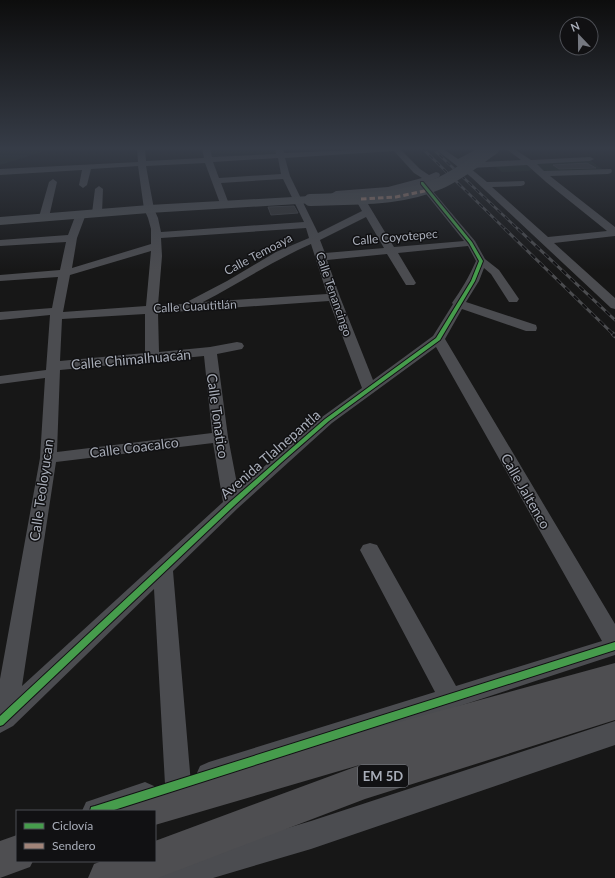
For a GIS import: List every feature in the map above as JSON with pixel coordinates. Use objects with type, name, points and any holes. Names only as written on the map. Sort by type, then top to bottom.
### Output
[{"type":"highway","name":"EM 5D","points":[[143,810],[611,687]]},
{"type":"highway","name":"EM 5D","points":[[108,878],[164,871],[365,781],[611,687]]},
{"type":"highway","points":[[0,860],[16,854]]},
{"type":"main road","points":[[0,221],[224,204],[382,196],[420,189]]},
{"type":"street","points":[[44,218],[51,189]]},
{"type":"street","points":[[97,213],[98,189]]},
{"type":"street","points":[[146,189],[150,209],[153,213],[156,241],[152,309],[152,357]]},
{"type":"street","points":[[219,189],[224,204]]},
{"type":"street","name":"Calle Tenancingo","points":[[295,189],[302,199],[334,297],[368,388]]},
{"type":"street","points":[[302,199],[395,189]]},
{"type":"street","points":[[434,189],[471,243],[481,261],[495,272],[513,299]]},
{"type":"street","points":[[489,189],[615,305]]},
{"type":"street","points":[[559,189],[615,233]]},
{"type":"street","points":[[361,199],[410,283]]},
{"type":"street","name":"Calle Temoaya","points":[[182,308],[231,283],[280,254],[315,239],[368,212]]},
{"type":"street","name":"Calle Teoloyucan","points":[[2,720],[48,458],[52,370],[57,314],[72,238],[81,214]]},
{"type":"street","points":[[0,278],[65,273],[156,241],[310,225]]},
{"type":"street","points":[[544,241],[615,233]]},
{"type":"street","points":[[0,243],[72,238]]},
{"type":"street","name":"Calle Coyotepec","points":[[321,257],[471,243]]},
{"type":"street","name":"Avenida Tlalnepantla","points":[[2,720],[232,504],[327,420],[368,388],[438,339],[458,303],[473,281],[481,261]]},
{"type":"street","name":"Calle Cuautitlán","points":[[0,316],[182,308],[334,297]]},
{"type":"street","points":[[458,303],[531,328]]},
{"type":"street","name":"Calle Jaltenco","points":[[438,339],[615,644]]},
{"type":"street","name":"Calle Chimalhuacán","points":[[0,380],[52,370],[210,351],[237,346]]},
{"type":"street","name":"Calle Tonatico","points":[[210,351],[220,437],[232,504]]},
{"type":"street","name":"Calle Coacalco","points":[[48,458],[220,437]]},
{"type":"street","points":[[370,550],[450,698]]},
{"type":"street","points":[[163,568],[178,784]]},
{"type":"street","points":[[98,810],[615,644]]},
{"type":"street","points":[[164,871],[311,834],[615,733]]},
{"type":"street","points":[[0,841],[16,836]]},
{"type":"building","points":[[294,206],[298,213],[271,215],[268,207]]},
{"type":"railway","points":[[464,189],[506,230]]},
{"type":"railway","points":[[475,189],[519,230]]},
{"type":"railway","points":[[505,229],[614,335]]},
{"type":"railway","points":[[518,229],[615,320]]},
{"type":"marked path","points":[[361,199],[396,197],[429,190]]},
{"type":"cycle path","points":[[0,722],[232,504],[280,461],[327,420],[438,339],[473,281],[481,261],[471,243],[427,189]]},
{"type":"cycle path","points":[[98,810],[615,646]]}]
